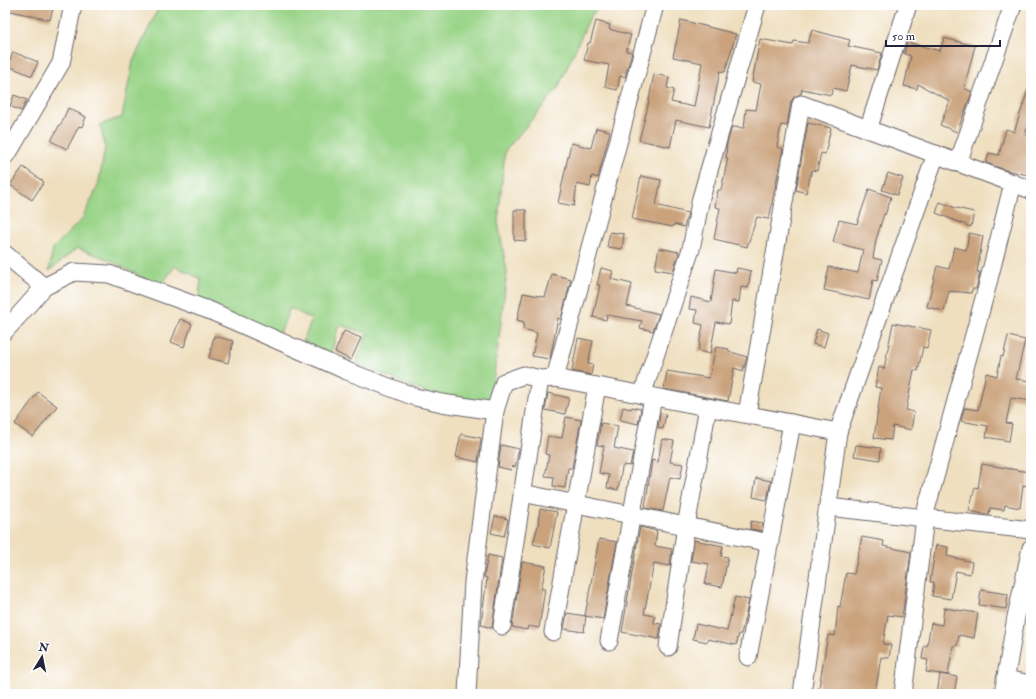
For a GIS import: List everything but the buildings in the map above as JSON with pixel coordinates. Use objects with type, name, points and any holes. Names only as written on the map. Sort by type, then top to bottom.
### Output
[{"type":"street","points":[[5,156],[61,63],[73,5]]},
{"type":"street","points":[[502,626],[522,493],[548,379],[655,5]]},
{"type":"street","points":[[608,641],[631,515],[648,396],[691,249],[701,198],[757,5]]},
{"type":"street","points":[[868,130],[908,5]]},
{"type":"street","points":[[958,163],[1013,5]]},
{"type":"street","points":[[746,414],[801,104],[1031,190]]},
{"type":"street","points":[[802,694],[838,432],[936,154]]},
{"type":"street","points":[[903,694],[928,502],[986,291],[1013,183]]},
{"type":"street","points":[[5,254],[44,287]]},
{"type":"street","points":[[5,331],[44,287],[74,272],[109,274],[211,311],[347,371],[415,397],[442,403],[495,411]]},
{"type":"street","points":[[467,694],[473,582],[495,411],[504,382],[524,375],[596,386],[838,432]]},
{"type":"street","points":[[553,632],[596,386]]},
{"type":"street","points":[[668,647],[686,526],[708,407]]},
{"type":"street","points":[[748,657],[792,423]]},
{"type":"street","points":[[522,493],[770,543]]},
{"type":"street","points":[[828,507],[1031,530]]},
{"type":"street","points":[[1031,548],[1016,617],[1004,687],[1031,684]]},
{"type":"green space","points":[[160,5],[600,5],[590,17],[557,90],[505,151],[498,222],[507,272],[489,409],[441,399],[356,363],[367,333],[339,325],[331,354],[303,341],[312,319],[290,308],[280,333],[198,303],[201,279],[175,266],[160,287],[110,260],[77,248],[49,271],[53,248],[82,219],[98,186],[105,148],[100,125],[122,117],[133,61]]}]
